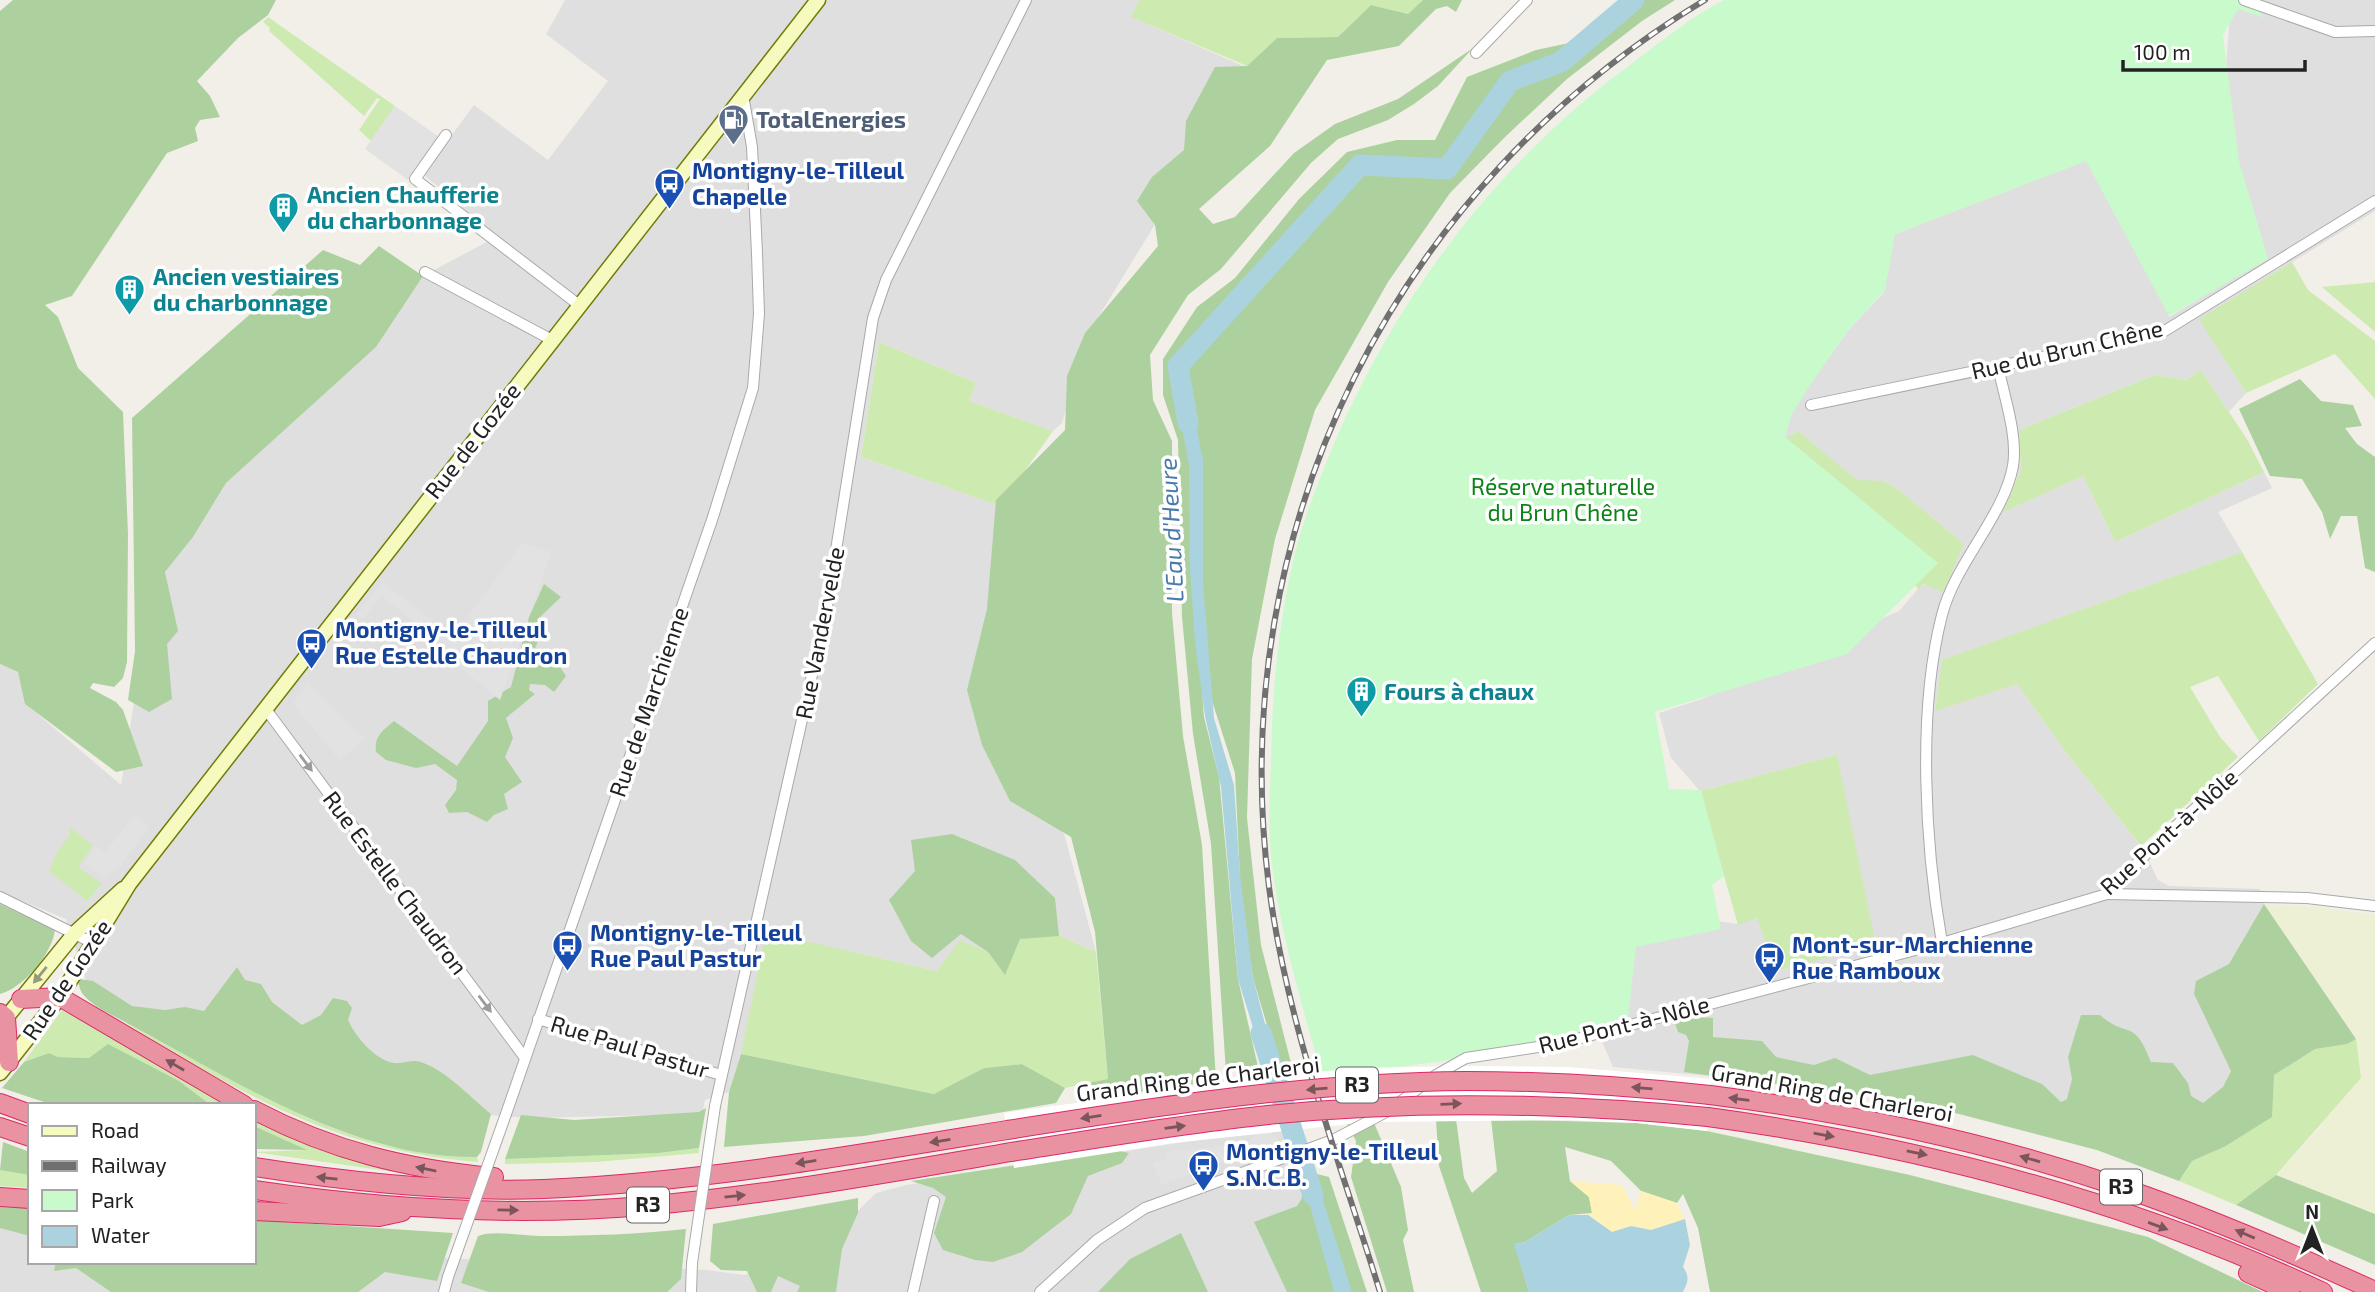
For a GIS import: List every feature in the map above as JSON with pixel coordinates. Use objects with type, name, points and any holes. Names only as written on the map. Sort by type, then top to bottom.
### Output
[{"type":"highway","points":[[21,999],[60,997],[241,1103]]},
{"type":"highway","points":[[2,1019],[5,1068]]},
{"type":"highway","name":"Grand Ring de Charleroi","points":[[256,1167],[321,1178],[421,1186],[541,1189],[641,1183],[754,1170],[1168,1104],[1364,1085],[1466,1081],[1568,1084],[1710,1095],[1855,1117],[2038,1161],[2129,1190],[2228,1227],[2375,1291]]},
{"type":"highway","points":[[0,1103],[28,1113]]},
{"type":"highway","name":"Grand Ring de Charleroi","points":[[256,1190],[416,1208],[540,1211],[642,1206],[756,1194],[1200,1123],[1367,1108],[1468,1104],[1544,1105],[1708,1117],[1850,1139],[1958,1162],[2122,1212],[2323,1292]]},
{"type":"highway","points":[[256,1111],[344,1150],[443,1172],[503,1178],[541,1189]]},
{"type":"highway","points":[[0,1127],[28,1136]]},
{"type":"highway","points":[[0,1197],[28,1199]]},
{"type":"highway","points":[[256,1211],[379,1217],[416,1208]]},
{"type":"highway","points":[[2215,1247],[2243,1271],[2290,1292]]},
{"type":"main road","name":"Rue de Gozée","points":[[5,1068],[60,997],[128,884],[818,0]]},
{"type":"main road","name":"Rue de Gozée","points":[[2,1019],[94,912],[128,884]]},
{"type":"street","name":"Rue Vandervelde","points":[[691,1292],[692,1262],[715,1106],[800,740],[826,613],[873,317],[886,280],[1026,0]]},
{"type":"street","points":[[1476,53],[1527,0]]},
{"type":"street","points":[[2244,0],[2335,32],[2375,31]]},
{"type":"street","name":"Rue de Marchienne","points":[[444,1292],[712,520],[753,388],[759,314],[757,253],[752,147],[743,95]]},
{"type":"street","points":[[446,135],[415,179],[579,305]]},
{"type":"street","name":"Rue du Brun Chêne","points":[[1811,405],[2163,332],[2375,201]]},
{"type":"street","points":[[425,272],[552,340]]},
{"type":"street","points":[[1942,943],[1930,873],[1927,726],[1932,667],[1949,595],[1998,503],[2012,467],[2012,443],[1998,366]]},
{"type":"street","name":"Rue Pont-à-Nôle","points":[[1040,1292],[1097,1240],[1144,1208],[1333,1140],[1388,1111],[1436,1075],[1466,1058],[1558,1044],[1942,943],[2107,894],[2152,848],[2375,643]]},
{"type":"street","name":"Rue Estelle Chaudron","points":[[265,708],[525,1058]]},
{"type":"street","points":[[2107,894],[2307,898],[2375,906]]},
{"type":"street","points":[[0,897],[93,943]]},
{"type":"street","name":"Rue Paul Pastur","points":[[538,1019],[721,1075]]},
{"type":"street","points":[[913,1292],[934,1201]]},
{"type":"shaded area","points":[[565,0],[1139,0],[1132,17],[1250,69],[1088,334],[1062,423],[1053,431],[969,401],[976,383],[879,342],[861,457],[1000,506],[999,707],[1065,837],[1096,952],[1058,935],[1005,975],[937,971],[854,952],[741,1054],[729,1092],[705,1100],[702,1114],[532,1118],[457,1113],[133,1016],[86,981],[66,919],[0,892],[0,664],[18,672],[26,704],[121,785],[141,658],[165,572],[193,537],[226,483],[423,276],[496,237],[423,174],[474,105],[548,160],[608,81],[546,34]]},
{"type":"shaded area","points":[[2231,0],[2375,0],[2375,211],[2200,319],[2246,393],[2229,412],[2201,370],[2186,380],[2155,375],[2019,430],[2021,470],[2004,511],[2083,476],[2115,542],[2264,472],[2272,488],[2218,512],[2242,552],[1943,660],[1935,710],[2017,684],[2068,755],[2144,850],[2158,880],[2169,886],[2260,889],[2264,905],[2356,1039],[2192,1161],[2179,1181],[2097,1150],[1917,1103],[1760,1081],[1613,1067],[1596,1027],[1615,907],[1738,924],[1757,918],[1837,761],[1837,755],[1700,791],[1671,758],[1659,713],[1702,699],[1899,611],[1922,584],[1943,591],[1964,544],[1897,488],[1883,481],[1857,481],[1798,431],[1784,439],[1789,414],[1847,332],[1884,292],[1882,239],[2088,160],[2138,232],[2169,317],[2267,258],[2223,109]]},
{"type":"shaded area","points":[[395,106],[439,137],[408,180],[365,149]]},
{"type":"shaded area","points":[[522,543],[551,552],[500,700],[443,653],[448,647],[381,596],[363,619],[356,614],[383,583],[454,636]]},
{"type":"shaded area","points":[[307,683],[365,739],[339,760],[293,704]]},
{"type":"shaded area","points":[[135,815],[150,827],[120,866],[104,878],[84,863],[96,846],[105,852]]},
{"type":"shaded area","points":[[1288,1126],[1307,1192],[1318,1292],[0,1292],[0,1216],[28,1220],[28,1264],[256,1264],[256,1262],[355,1254],[707,1270],[744,1275],[807,1261],[876,1193],[906,1185]]},
{"type":"shaded area","points":[[1264,1127],[1282,1143],[1242,1159],[1247,1152],[1246,1144]]},
{"type":"shaded area","points":[[1242,1144],[1239,1156],[1162,1185],[1153,1163],[1167,1159],[1164,1152]]},
{"type":"green space","points":[[13,0],[276,0],[268,15],[238,38],[197,81],[210,96],[220,117],[200,120],[195,128],[198,141],[167,153],[72,296],[45,305],[58,317],[78,368],[123,412],[128,534],[127,662],[123,678],[114,687],[93,683],[90,688],[116,702],[123,710],[143,766],[116,772],[25,704],[18,672],[0,664],[0,11]]},
{"type":"green space","points":[[1139,0],[1423,0],[1408,14],[1371,5],[1338,37],[1277,38],[1247,66],[1131,17]]},
{"type":"green space","points":[[1423,0],[1462,0],[1456,12],[1447,6],[1436,9],[1399,46],[1327,60],[1270,146],[1199,209],[1213,224],[1235,217],[1294,153],[1335,124],[1398,99],[1473,48],[1438,86],[1414,104],[1388,120],[1338,139],[1311,163],[1221,269],[1188,295],[1150,355],[1153,400],[1172,441],[1172,613],[1183,736],[1202,845],[1216,1081],[1083,1100],[1088,1083],[1108,1079],[1095,932],[1071,837],[1010,801],[982,745],[967,690],[987,609],[996,500],[1065,430],[1067,376],[1085,333],[1158,246],[1155,225],[1137,201],[1152,177],[1184,150],[1186,121],[1215,67],[1247,66],[1277,38],[1338,37],[1371,5],[1408,14]]},
{"type":"green space","points":[[1622,0],[1675,0],[1642,21],[1567,79],[1450,193],[1388,282],[1315,410],[1275,539],[1252,659],[1247,818],[1261,945],[1293,1071],[1277,1059],[1253,978],[1241,900],[1235,773],[1200,663],[1204,717],[1219,777],[1238,979],[1258,1067],[1226,1073],[1211,844],[1193,734],[1182,617],[1178,440],[1163,395],[1163,359],[1197,307],[1235,278],[1299,199],[1347,152],[1397,140],[1435,140],[1467,77],[1536,50],[1574,42]]},
{"type":"green space","name":"Réserve naturelle du Brun Chêne","points":[[1724,0],[2247,0],[2265,18],[2238,9],[2223,35],[2239,161],[2268,259],[2169,316],[2086,161],[1895,234],[1885,290],[1846,333],[1808,388],[1792,414],[1785,437],[1938,563],[1847,654],[1655,712],[1669,789],[1701,790],[1724,876],[1712,885],[1721,929],[1636,947],[1627,1026],[1466,1058],[1322,1077],[1285,940],[1271,856],[1270,833],[1273,710],[1280,634],[1294,557],[1313,497],[1336,439],[1390,332],[1457,234],[1495,188],[1579,105],[1674,32]]},
{"type":"green space","points":[[268,17],[395,106],[371,141],[359,130],[380,99],[377,98],[364,116],[269,31],[270,28],[263,22]]},
{"type":"green space","points":[[379,246],[423,276],[376,347],[226,483],[193,537],[165,572],[178,631],[167,644],[172,699],[149,712],[128,700],[135,651],[132,418],[323,250],[360,265]]},
{"type":"green space","points":[[2292,262],[2308,290],[2375,341],[2375,399],[2335,354],[2246,393],[2199,319]]},
{"type":"green space","points":[[2375,282],[2375,332],[2322,287]]},
{"type":"green space","points":[[879,342],[976,383],[969,401],[1053,431],[1000,506],[861,457]]},
{"type":"green space","points":[[2201,370],[2247,439],[2264,472],[2115,542],[2083,476],[2003,512],[2021,470],[2019,430],[2155,375],[2186,380]]},
{"type":"green space","points":[[2300,379],[2321,401],[2353,405],[2362,426],[2345,428],[2357,444],[2375,457],[2375,572],[2365,568],[2357,516],[2341,516],[2330,539],[2322,512],[2302,479],[2270,476],[2239,409]]},
{"type":"green space","points":[[1798,431],[1857,480],[1883,481],[1897,488],[1964,544],[1943,592],[1923,584],[1919,589],[1833,520],[1784,439]]},
{"type":"green space","points":[[2242,552],[2318,684],[2259,741],[2218,676],[2190,687],[2220,737],[2238,757],[2141,846],[2068,755],[2017,684],[1935,711],[1942,660]]},
{"type":"green space","points":[[544,584],[561,597],[538,619],[545,629],[535,653],[536,657],[552,655],[566,676],[554,692],[545,685],[530,684],[529,690],[535,694],[506,718],[513,738],[505,757],[522,782],[504,794],[508,809],[494,815],[487,822],[467,812],[449,813],[445,805],[456,790],[457,780],[435,764],[416,768],[386,760],[376,752],[378,738],[394,721],[457,766],[488,721],[488,701],[511,687],[529,617]]},
{"type":"green space","points":[[1837,755],[1876,945],[1776,971],[1757,918],[1738,925],[1700,791]]},
{"type":"green space","points":[[70,827],[93,845],[78,867],[102,884],[87,901],[49,871],[56,854],[70,835]]},
{"type":"green space","points":[[952,834],[1015,860],[1055,898],[1059,936],[1020,939],[1005,975],[988,952],[961,934],[932,958],[911,941],[889,900],[915,871],[911,840]]},
{"type":"green space","points":[[0,904],[55,930],[48,949],[35,969],[18,985],[0,994]]},
{"type":"green space","points":[[2264,904],[2318,907],[2375,915],[2375,1214],[2276,1175],[2320,1128],[2356,1039]]},
{"type":"green space","points":[[2264,904],[2356,1039],[2347,1044],[2315,1049],[2274,1075],[2272,1117],[2224,1147],[2192,1161],[2179,1181],[2097,1150],[1917,1103],[1684,1072],[1689,1041],[1686,1035],[1678,1032],[1675,1023],[1686,1017],[1713,1018],[1713,1037],[1762,1041],[1776,1057],[1814,1065],[1835,1058],[1870,1075],[1973,1055],[2042,1084],[2061,1102],[2067,1099],[2072,1079],[2068,1057],[2081,1015],[2100,1015],[2135,1034],[2151,1062],[2173,1063],[2188,1083],[2191,1096],[2203,1103],[2223,1087],[2231,1071],[2194,994],[2196,981],[2229,964]]},
{"type":"green space","points":[[766,932],[937,971],[960,940],[988,952],[1004,974],[1020,939],[1058,935],[1096,952],[1108,1079],[1065,1088],[1022,1064],[984,1068],[935,1094],[741,1054]]},
{"type":"green space","points":[[237,967],[245,980],[261,984],[272,1002],[302,1025],[321,1015],[333,998],[347,1001],[352,1008],[348,1020],[355,1033],[373,1052],[394,1063],[421,1062],[449,1078],[491,1114],[481,1152],[477,1157],[427,1154],[379,1143],[331,1127],[237,1083],[104,1011],[86,998],[79,985],[79,979],[93,981],[132,1006],[165,1010],[185,1007],[204,1011]]},
{"type":"green space","points":[[62,1010],[225,1103],[208,1103],[179,1081],[89,1058],[58,1057],[49,1053],[24,1062]]},
{"type":"green space","points":[[118,1018],[246,1088],[335,1129],[381,1144],[428,1154],[477,1157],[478,1162],[427,1156],[379,1146],[289,1114],[204,1070]]},
{"type":"green space","points":[[2356,1039],[2361,1078],[2276,1175],[2236,1205],[2179,1181],[2192,1161],[2224,1147],[2274,1075],[2315,1049],[2347,1044]]},
{"type":"green space","points":[[108,1044],[179,1081],[208,1103],[47,1103],[2,1088],[24,1062],[49,1053],[58,1057],[89,1058]]},
{"type":"green space","points":[[741,1054],[934,1094],[984,1068],[1022,1064],[1065,1088],[1056,1103],[864,1136],[724,1147],[729,1092]]},
{"type":"green space","points":[[1351,1068],[1401,1187],[1408,1230],[1403,1240],[1414,1292],[1387,1292],[1351,1177],[1356,1141],[1322,1077]]},
{"type":"green space","points":[[706,1108],[699,1148],[659,1153],[505,1159],[521,1115],[574,1120],[699,1112]]},
{"type":"green space","points":[[256,1119],[319,1147],[395,1172],[256,1152],[305,1150],[256,1127]]},
{"type":"green space","points":[[1456,1119],[1464,1178],[1472,1193],[1497,1171],[1491,1119],[1637,1123],[1707,1131],[1910,1175],[2148,1237],[2263,1292],[1710,1292],[1698,1228],[1683,1194],[1677,1203],[1641,1191],[1611,1161],[1565,1147],[1570,1181],[1589,1197],[1592,1213],[1569,1215],[1525,1242],[1515,1244],[1529,1292],[1481,1292],[1439,1166],[1436,1120]]},
{"type":"green space","points":[[256,1127],[307,1150],[256,1149]]},
{"type":"green space","points":[[3,1142],[28,1151],[28,1175],[0,1170]]},
{"type":"green space","points":[[699,1148],[699,1153],[596,1162],[505,1164],[505,1159],[659,1153]]},
{"type":"green space","points":[[1115,1150],[1129,1153],[1122,1163],[1088,1176],[1071,1214],[1022,1252],[993,1262],[975,1260],[943,1250],[934,1233],[946,1197],[933,1188],[911,1181]]},
{"type":"green space","points":[[0,1169],[28,1174],[28,1188],[0,1186]]},
{"type":"green space","points":[[1301,1170],[1329,1177],[1367,1292],[1287,1292],[1254,1222],[1297,1206],[1302,1198]]},
{"type":"green space","points":[[2276,1175],[2375,1214],[2375,1265],[2236,1205]]},
{"type":"green space","points":[[858,1198],[858,1213],[842,1249],[836,1292],[797,1292],[800,1286],[778,1276],[771,1292],[757,1292],[747,1271],[721,1270],[710,1261],[713,1224]]},
{"type":"green space","points":[[0,1207],[28,1208],[28,1235],[0,1228]]},
{"type":"green space","points":[[256,1220],[453,1233],[437,1281],[385,1272],[358,1292],[111,1292],[76,1268],[54,1271],[56,1264],[256,1264]]},
{"type":"green space","points":[[686,1229],[681,1279],[667,1292],[489,1292],[461,1283],[478,1236],[484,1234],[579,1236]]},
{"type":"green space","points":[[1181,1233],[1208,1292],[1098,1292],[1130,1259]]},
{"type":"sand","points":[[1570,1181],[1622,1185],[1635,1210],[1641,1191],[1677,1203],[1685,1219],[1651,1230],[1631,1226],[1612,1232],[1588,1215],[1592,1213],[1589,1197]]},
{"type":"water","points":[[1190,394],[1203,460],[1203,584],[1214,718],[1234,785],[1240,874],[1253,978],[1274,1058],[1264,1063],[1238,979],[1221,787],[1205,716],[1195,642],[1190,569],[1189,465],[1177,398]]},
{"type":"water","points":[[1312,1165],[1352,1292],[1334,1292],[1300,1169]]},
{"type":"water","points":[[1569,1215],[1588,1215],[1612,1232],[1631,1226],[1651,1230],[1685,1219],[1690,1245],[1683,1267],[1688,1280],[1683,1292],[1529,1292],[1514,1244],[1525,1242]]},
{"type":"pier","points":[[1568,1067],[1711,1079],[1707,1131],[1637,1123],[1568,1120],[1369,1122],[1173,1143],[1014,1168],[1004,1113],[1262,1077],[1360,1068]]},
{"type":"waterway","name":"L'Eau d'Heure","points":[[1188,423],[1178,366],[1360,165],[1447,169],[1510,81],[1561,62],[1634,0]]},
{"type":"waterway","name":"L'Eau d'Heure","points":[[1261,1033],[1313,1195]]},
{"type":"railway","points":[[1380,1292],[1301,1041],[1277,939],[1269,887],[1262,753],[1274,623],[1305,497],[1354,378],[1419,267],[1500,166],[1596,77],[1705,0]]},
{"type":"place","name":"TotalEnergies","points":[[733,147]]},
{"type":"place","name":"Montigny-le-Tilleul Chapelle","points":[[669,211]]},
{"type":"place","name":"Ancien Chaufferie du charbonnage","points":[[284,235]]},
{"type":"place","name":"Ancien vestiaires du charbonnage","points":[[130,317]]},
{"type":"place","name":"Montigny-le-Tilleul Rue Estelle Chaudron","points":[[312,670]]},
{"type":"place","name":"Fours à chaux","points":[[1361,719]]},
{"type":"place","name":"Montigny-le-Tilleul Rue Paul Pastur","points":[[567,973]]},
{"type":"place","name":"Mont-sur-Marchienne Rue Ramboux","points":[[1769,985]]},
{"type":"place","name":"Montigny-le-Tilleul S.N.C.B.","points":[[1203,1192]]}]
